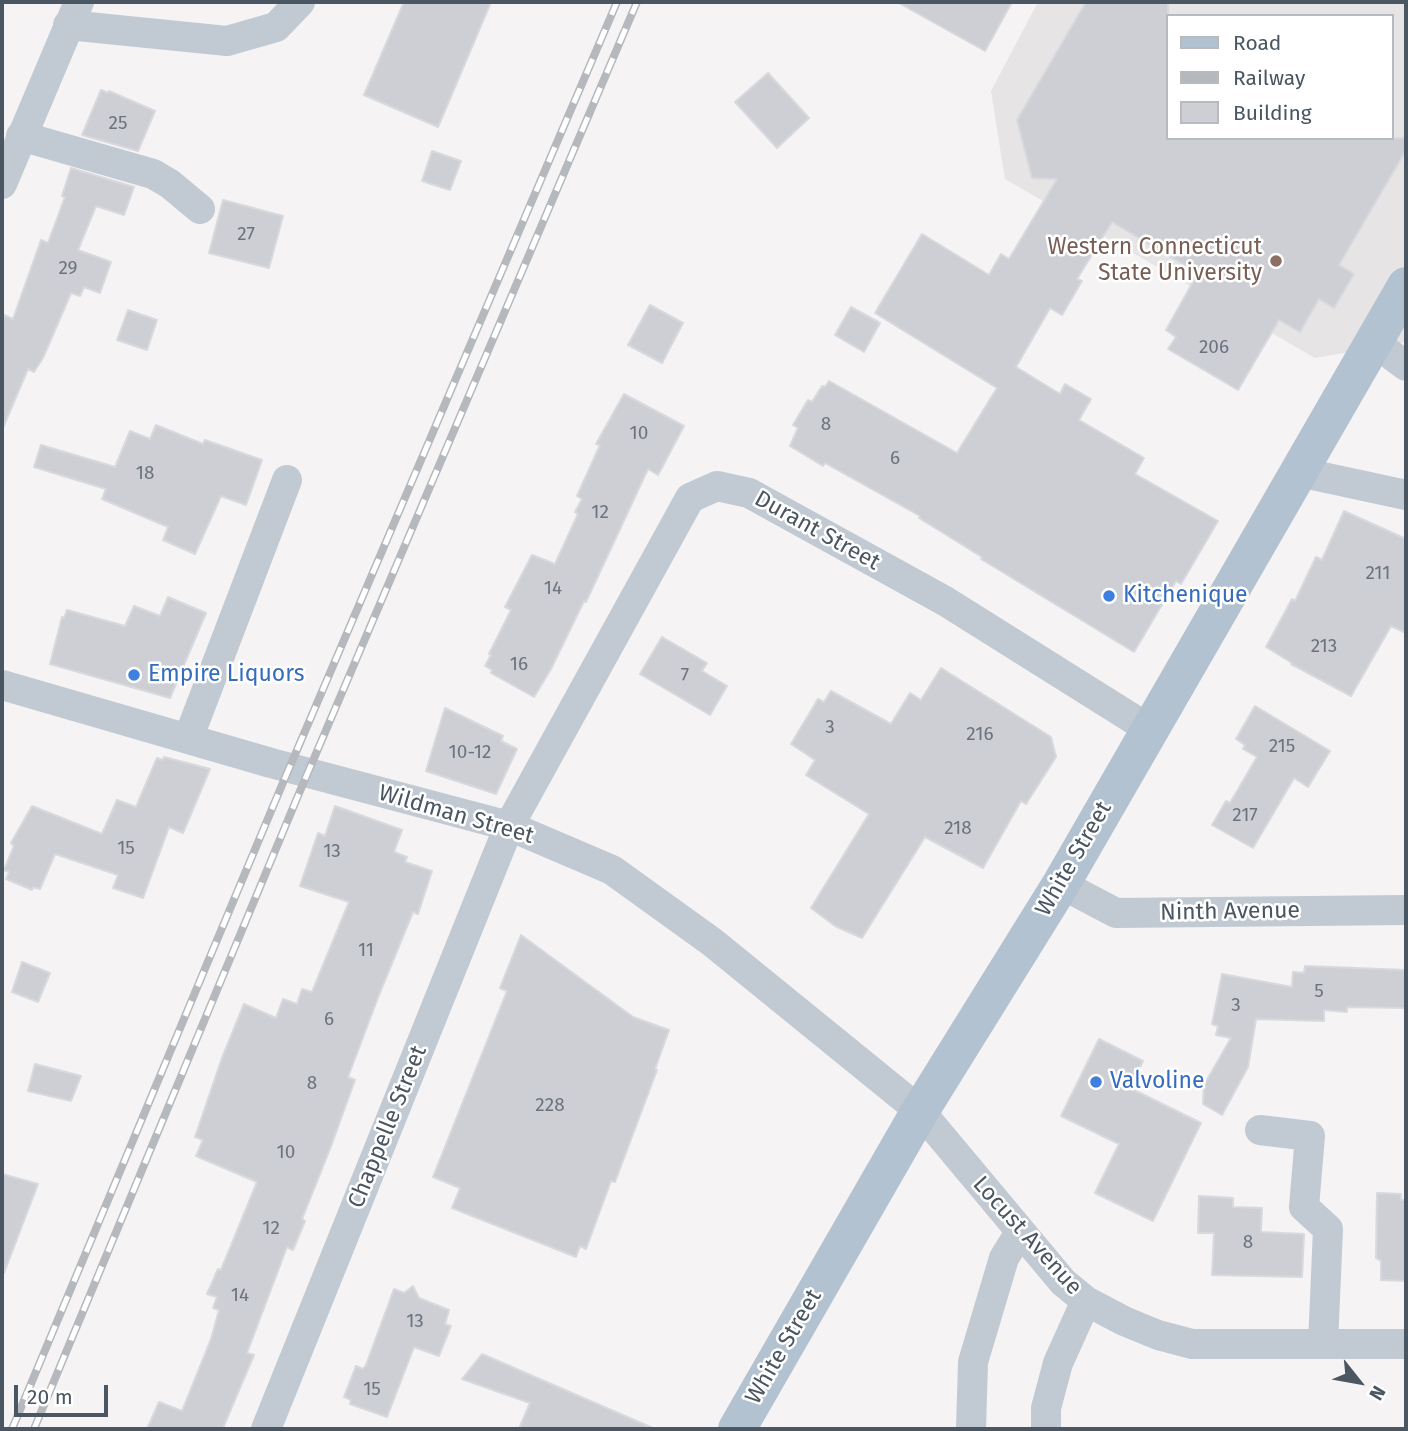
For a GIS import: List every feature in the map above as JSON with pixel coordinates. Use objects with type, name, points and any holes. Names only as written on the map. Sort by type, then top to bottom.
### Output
[{"type":"main road","name":"White Street","points":[[737,1429],[920,1111],[1061,884],[1406,286]]},
{"type":"street","points":[[2,184],[74,13],[227,41],[276,27],[300,2]]},
{"type":"street","points":[[22,136],[153,174],[170,184],[200,209]]},
{"type":"street","points":[[1374,342],[1406,366]]},
{"type":"street","points":[[1299,472],[1406,495]]},
{"type":"street","points":[[188,739],[287,480]]},
{"type":"street","name":"Durant Street","points":[[509,826],[690,498],[717,486],[749,493],[945,601],[1149,729]]},
{"type":"street","name":"Wildman Street","points":[[2,685],[188,739],[509,826],[612,870],[712,942],[920,1111]]},
{"type":"street","name":"Chappelle Street","points":[[266,1429],[509,826]]},
{"type":"street","name":"Ninth Avenue","points":[[1061,884],[1116,913],[1406,910]]},
{"type":"street","name":"Locust Avenue","points":[[920,1111],[1063,1282],[1086,1301],[1158,1335],[1192,1344],[1406,1344]]},
{"type":"street","points":[[1260,1130],[1310,1136],[1304,1207],[1328,1229],[1324,1344]]},
{"type":"street","points":[[971,1429],[973,1362],[1004,1258],[1020,1232]]},
{"type":"street","points":[[1046,1429],[1046,1408],[1058,1363],[1086,1301]]},
{"type":"shaded area","name":"Western Connecticut State University","points":[[1038,2],[1406,2],[1406,342],[1315,358],[1005,179],[991,91]]},
{"type":"building","points":[[404,2],[491,2],[438,127],[364,95]]},
{"type":"building","points":[[897,2],[1012,2],[985,51]]},
{"type":"building","points":[[1086,2],[1168,2],[1166,140],[1406,138],[1406,150],[1339,265],[1354,274],[1334,308],[1319,299],[1300,332],[1279,320],[1238,390],[1168,349],[1176,337],[1166,330],[1198,273],[1112,222],[1077,279],[1082,281],[1062,315],[1050,308],[1016,367],[1060,394],[1065,384],[1091,399],[1079,420],[1144,458],[1135,474],[1218,521],[1181,584],[1176,581],[1134,652],[981,559],[982,557],[919,518],[920,516],[790,446],[798,428],[793,425],[808,400],[812,402],[822,386],[825,387],[829,381],[957,453],[997,388],[875,313],[922,234],[989,275],[1001,254],[1009,259],[1057,179],[1032,178],[1017,120]]},
{"type":"building","points":[[768,73],[809,118],[777,148],[735,102]]},
{"type":"building","points":[[101,90],[155,111],[138,151],[82,135]]},
{"type":"building","points":[[432,151],[461,161],[450,190],[422,181]]},
{"type":"building","points":[[71,168],[134,187],[124,215],[96,206],[78,250],[111,262],[100,293],[84,287],[80,296],[71,293],[43,358],[34,372],[28,369],[2,430],[2,314],[13,319],[41,240],[48,243],[65,197],[62,196]]},
{"type":"building","points":[[223,200],[283,216],[269,268],[209,253]]},
{"type":"building","points":[[650,305],[683,323],[662,363],[628,345]]},
{"type":"building","points":[[851,307],[880,323],[864,352],[835,335]]},
{"type":"building","points":[[128,310],[157,320],[147,350],[117,340]]},
{"type":"building","points":[[624,394],[684,426],[658,475],[648,469],[586,602],[584,601],[551,669],[534,697],[491,673],[492,670],[485,666],[511,610],[505,607],[532,555],[555,564],[578,514],[575,512],[582,499],[577,496],[600,445],[596,444]]},
{"type":"building","points":[[156,425],[203,444],[205,440],[262,460],[246,505],[221,496],[195,554],[163,540],[168,527],[102,499],[106,489],[34,467],[41,445],[115,467],[130,431],[150,439]]},
{"type":"building","points":[[1344,511],[1406,539],[1406,633],[1391,626],[1351,696],[1291,664],[1266,647],[1292,599],[1295,601],[1316,557],[1322,560]]},
{"type":"building","points":[[168,597],[206,613],[170,698],[50,664],[62,617],[64,618],[67,610],[125,626],[134,606],[160,616]]},
{"type":"building","points":[[662,637],[707,663],[702,671],[727,686],[710,715],[640,674]]},
{"type":"building","points":[[941,668],[1051,737],[1056,757],[1026,804],[1021,801],[983,868],[925,837],[862,938],[835,926],[811,908],[869,814],[806,775],[815,760],[791,744],[818,699],[824,702],[831,691],[891,724],[910,693],[921,700]]},
{"type":"building","points":[[1255,706],[1330,751],[1308,787],[1294,778],[1253,848],[1212,825],[1226,801],[1230,803],[1257,757],[1243,749],[1245,745],[1236,739]]},
{"type":"building","points":[[445,708],[503,736],[501,741],[517,749],[496,794],[426,771]]},
{"type":"building","points":[[164,757],[210,769],[183,833],[169,827],[143,898],[113,888],[118,875],[55,854],[40,889],[33,887],[32,890],[6,879],[9,872],[4,870],[14,846],[11,843],[32,806],[102,834],[117,800],[136,807],[157,758],[163,760]]},
{"type":"building","points":[[335,806],[402,830],[394,852],[407,857],[405,862],[432,871],[418,914],[413,912],[348,1077],[355,1080],[302,1219],[305,1221],[293,1250],[287,1247],[247,1353],[254,1355],[224,1429],[147,1429],[159,1402],[182,1411],[211,1339],[219,1310],[213,1308],[217,1297],[207,1294],[218,1269],[221,1270],[257,1182],[196,1156],[203,1140],[195,1137],[222,1058],[244,1004],[276,1018],[283,999],[297,1004],[302,989],[312,992],[349,902],[300,886],[318,833],[325,836]]},
{"type":"building","points":[[521,935],[633,1017],[669,1030],[615,1182],[611,1181],[586,1249],[580,1246],[576,1257],[452,1208],[460,1188],[433,1177],[507,991],[500,988]]},
{"type":"building","points":[[22,962],[50,973],[38,1002],[12,992]]},
{"type":"building","points":[[1305,966],[1406,970],[1406,1008],[1347,1007],[1347,1012],[1324,1010],[1324,1021],[1256,1019],[1248,1067],[1222,1115],[1203,1104],[1204,1085],[1231,1038],[1216,1035],[1218,1026],[1212,1024],[1222,974],[1292,987],[1293,972],[1304,973]]},
{"type":"building","points":[[1099,1039],[1143,1061],[1130,1088],[1201,1123],[1153,1221],[1095,1193],[1119,1144],[1061,1116]]},
{"type":"building","points":[[35,1064],[81,1076],[71,1101],[28,1091]]},
{"type":"building","points":[[2,1174],[38,1184],[4,1273],[2,1273]]},
{"type":"building","points":[[1377,1193],[1401,1194],[1401,1200],[1406,1200],[1406,1281],[1381,1280],[1381,1261],[1376,1258]]},
{"type":"building","points":[[1199,1196],[1233,1198],[1233,1207],[1262,1208],[1261,1232],[1304,1234],[1302,1277],[1212,1275],[1214,1233],[1198,1233]]},
{"type":"building","points":[[413,1286],[419,1298],[449,1310],[445,1324],[451,1326],[439,1356],[414,1347],[387,1417],[350,1404],[351,1400],[344,1397],[356,1366],[363,1369],[366,1365],[394,1289],[404,1293]]},
{"type":"building","points":[[482,1354],[655,1429],[519,1429],[530,1403],[462,1379]]},
{"type":"railway","points":[[12,1429],[282,785],[617,2]]},
{"type":"railway","points":[[34,1429],[300,791],[637,2]]},
{"type":"place","name":"Western Connecticut State University","points":[[1276,261]]},
{"type":"place","name":"Kitchenique","points":[[1109,596]]},
{"type":"place","name":"Empire Liquors","points":[[134,675]]},
{"type":"place","name":"Valvoline","points":[[1096,1082]]}]
